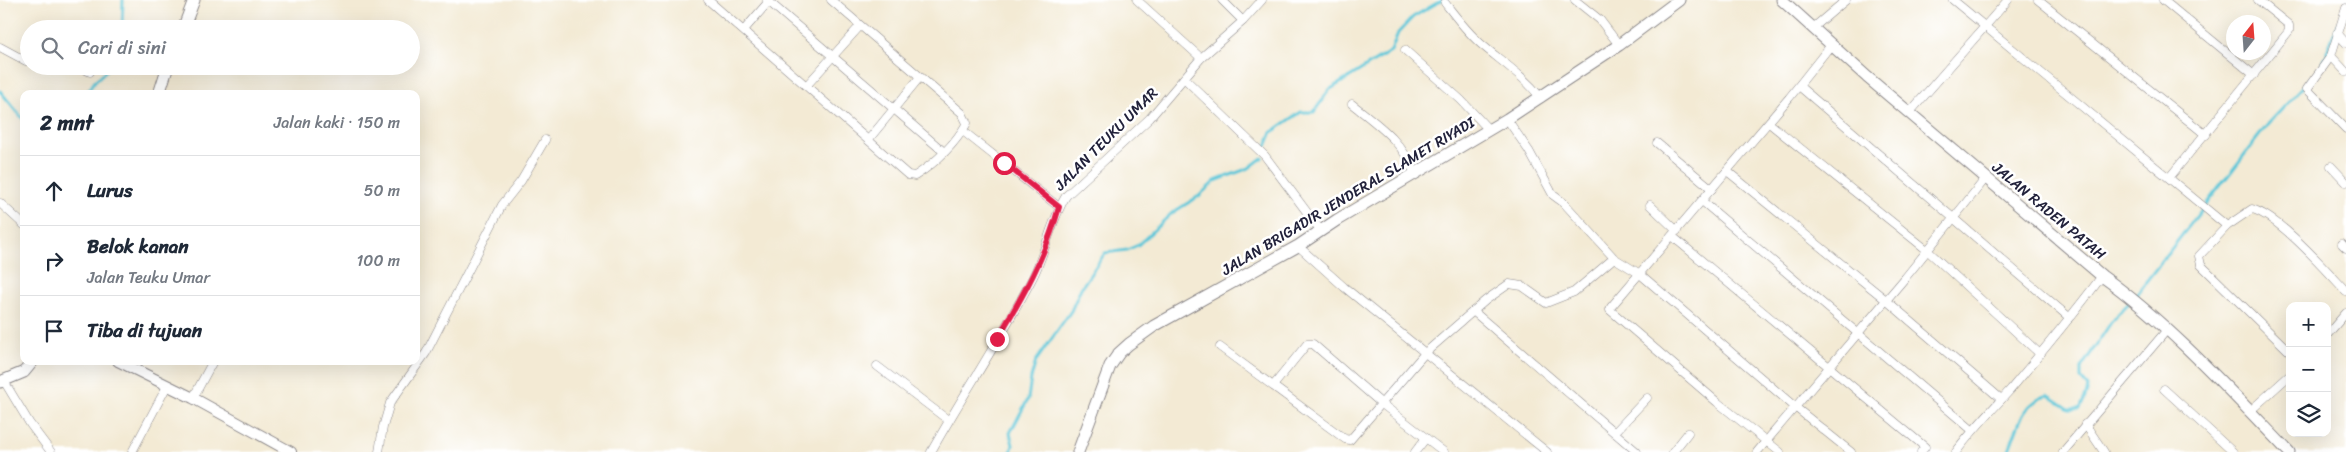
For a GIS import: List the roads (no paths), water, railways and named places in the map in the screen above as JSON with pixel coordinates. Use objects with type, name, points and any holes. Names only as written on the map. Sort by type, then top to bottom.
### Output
[{"type":"main road","points":[[186,20],[194,0]]},
{"type":"main road","name":"JALAN BRIGADIR JENDERAL SLAMET RIYADI","points":[[1078,452],[1110,366],[1118,354],[1129,344],[1154,326],[1298,246],[1541,98],[1679,0]]},
{"type":"main road","name":"JALAN RADEN PATAH","points":[[1782,0],[1831,45],[1986,178],[2102,276],[2132,298],[2250,411],[2289,452]]},
{"type":"main road","points":[[160,90],[165,75]]},
{"type":"main road","points":[[2,382],[24,372],[30,365]]},
{"type":"street","points":[[708,0],[908,175],[915,176],[932,165],[963,131],[967,123],[962,114],[831,0]]},
{"type":"street","points":[[1138,0],[1201,58]]},
{"type":"street","points":[[1222,0],[1243,21]]},
{"type":"street","name":"JALAN TEUKU UMAR","points":[[931,452],[1033,277],[1044,254],[1059,207],[1073,188],[1099,168],[1150,118],[1201,58],[1243,21],[1262,0]]},
{"type":"street","points":[[1575,0],[1600,20],[1618,44]]},
{"type":"street","points":[[1813,28],[1846,0]]},
{"type":"street","points":[[1953,0],[2227,226]]},
{"type":"street","points":[[1910,112],[2008,0]]},
{"type":"street","points":[[2038,0],[2206,135]]},
{"type":"street","points":[[2163,0],[2254,75]]},
{"type":"street","points":[[2169,178],[2289,31],[2290,27],[2258,0]]},
{"type":"street","points":[[744,30],[769,1],[944,152]]},
{"type":"street","points":[[1445,3],[1480,44],[1528,81],[1541,98]]},
{"type":"street","points":[[2346,8],[2331,56],[2306,89],[2346,129]]},
{"type":"street","points":[[807,85],[860,26]]},
{"type":"street","points":[[2337,34],[2346,42]]},
{"type":"street","points":[[1780,452],[1612,314],[1611,307],[1769,122],[1831,45]]},
{"type":"street","points":[[0,47],[20,58]]},
{"type":"street","points":[[1404,50],[1461,100],[1489,130]]},
{"type":"street","points":[[2331,56],[2346,72]]},
{"type":"street","points":[[869,139],[920,77]]},
{"type":"street","points":[[1184,78],[1265,156],[1322,231]]},
{"type":"street","points":[[1799,86],[2070,318]]},
{"type":"street","points":[[1352,104],[1391,136],[1410,159],[1415,175]]},
{"type":"street","points":[[1507,119],[1529,151],[1554,194],[1614,258],[1640,274],[1795,408],[1851,452]]},
{"type":"street","points":[[1769,122],[1927,250],[2040,354]]},
{"type":"street","points":[[963,131],[1059,207]]},
{"type":"street","points":[[420,361],[502,205],[521,180],[545,140]]},
{"type":"street","points":[[1657,143],[1712,189]]},
{"type":"street","points":[[2331,166],[2346,182]]},
{"type":"street","points":[[1727,171],[1886,300],[2001,399]]},
{"type":"street","points":[[1757,452],[1886,300],[1986,178]]},
{"type":"street","points":[[1702,201],[1972,430]]},
{"type":"street","points":[[0,203],[20,221]]},
{"type":"street","points":[[1650,205],[1674,234],[1830,366],[1925,450]]},
{"type":"street","points":[[2286,348],[2199,262],[2199,256],[2227,226],[2252,209],[2261,213],[2300,243],[2346,291]]},
{"type":"street","points":[[1298,246],[1344,287],[1547,452]]},
{"type":"street","points":[[1220,346],[1345,439],[1350,440],[1425,353],[1473,311],[1509,284],[1514,283],[1526,288],[1542,302],[1550,302],[1574,292],[1614,258]]},
{"type":"street","points":[[1956,452],[1972,430],[2070,318],[2102,276]]},
{"type":"street","points":[[1473,311],[1637,452]]},
{"type":"street","points":[[2331,330],[2346,313]]},
{"type":"street","points":[[2063,452],[2166,331]]},
{"type":"street","points":[[1273,386],[1307,344],[1310,343],[1382,404],[1444,452]]},
{"type":"street","points":[[126,365],[193,398],[291,452]]},
{"type":"street","points":[[193,398],[212,365]]},
{"type":"street","points":[[379,452],[386,413],[390,403],[417,365]]},
{"type":"street","points":[[877,366],[948,420]]},
{"type":"street","points":[[2250,411],[2286,378]]},
{"type":"street","points":[[2,382],[51,452]]},
{"type":"street","points":[[132,452],[167,386]]},
{"type":"street","points":[[2164,389],[2233,452]]},
{"type":"street","points":[[1615,432],[1647,398]]},
{"type":"street","points":[[2085,424],[2104,452]]},
{"type":"street","points":[[1673,452],[1688,434]]},
{"type":"street","points":[[1415,452],[1426,438]]},
{"type":"waterway","points":[[122,20],[123,0]]},
{"type":"waterway","points":[[1266,146],[1272,132],[1301,112],[1314,112],[1329,90],[1391,51],[1398,33],[1413,17],[1442,0]]},
{"type":"waterway","points":[[2322,64],[2338,23]]},
{"type":"waterway","points":[[89,90],[101,75]]},
{"type":"waterway","points":[[2134,297],[2269,123],[2312,77]]},
{"type":"waterway","points":[[0,91],[20,115]]},
{"type":"waterway","points":[[1011,452],[1013,445],[1010,433],[1028,399],[1036,361],[1071,311],[1081,288],[1105,253],[1127,250],[1138,245],[1172,213],[1199,196],[1215,181],[1249,168],[1262,158]]},
{"type":"waterway","points":[[2008,452],[2021,418],[2031,404],[2039,399],[2048,395],[2069,409],[2080,409],[2088,387],[2081,379],[2081,368],[2114,318],[2130,302]]}]
